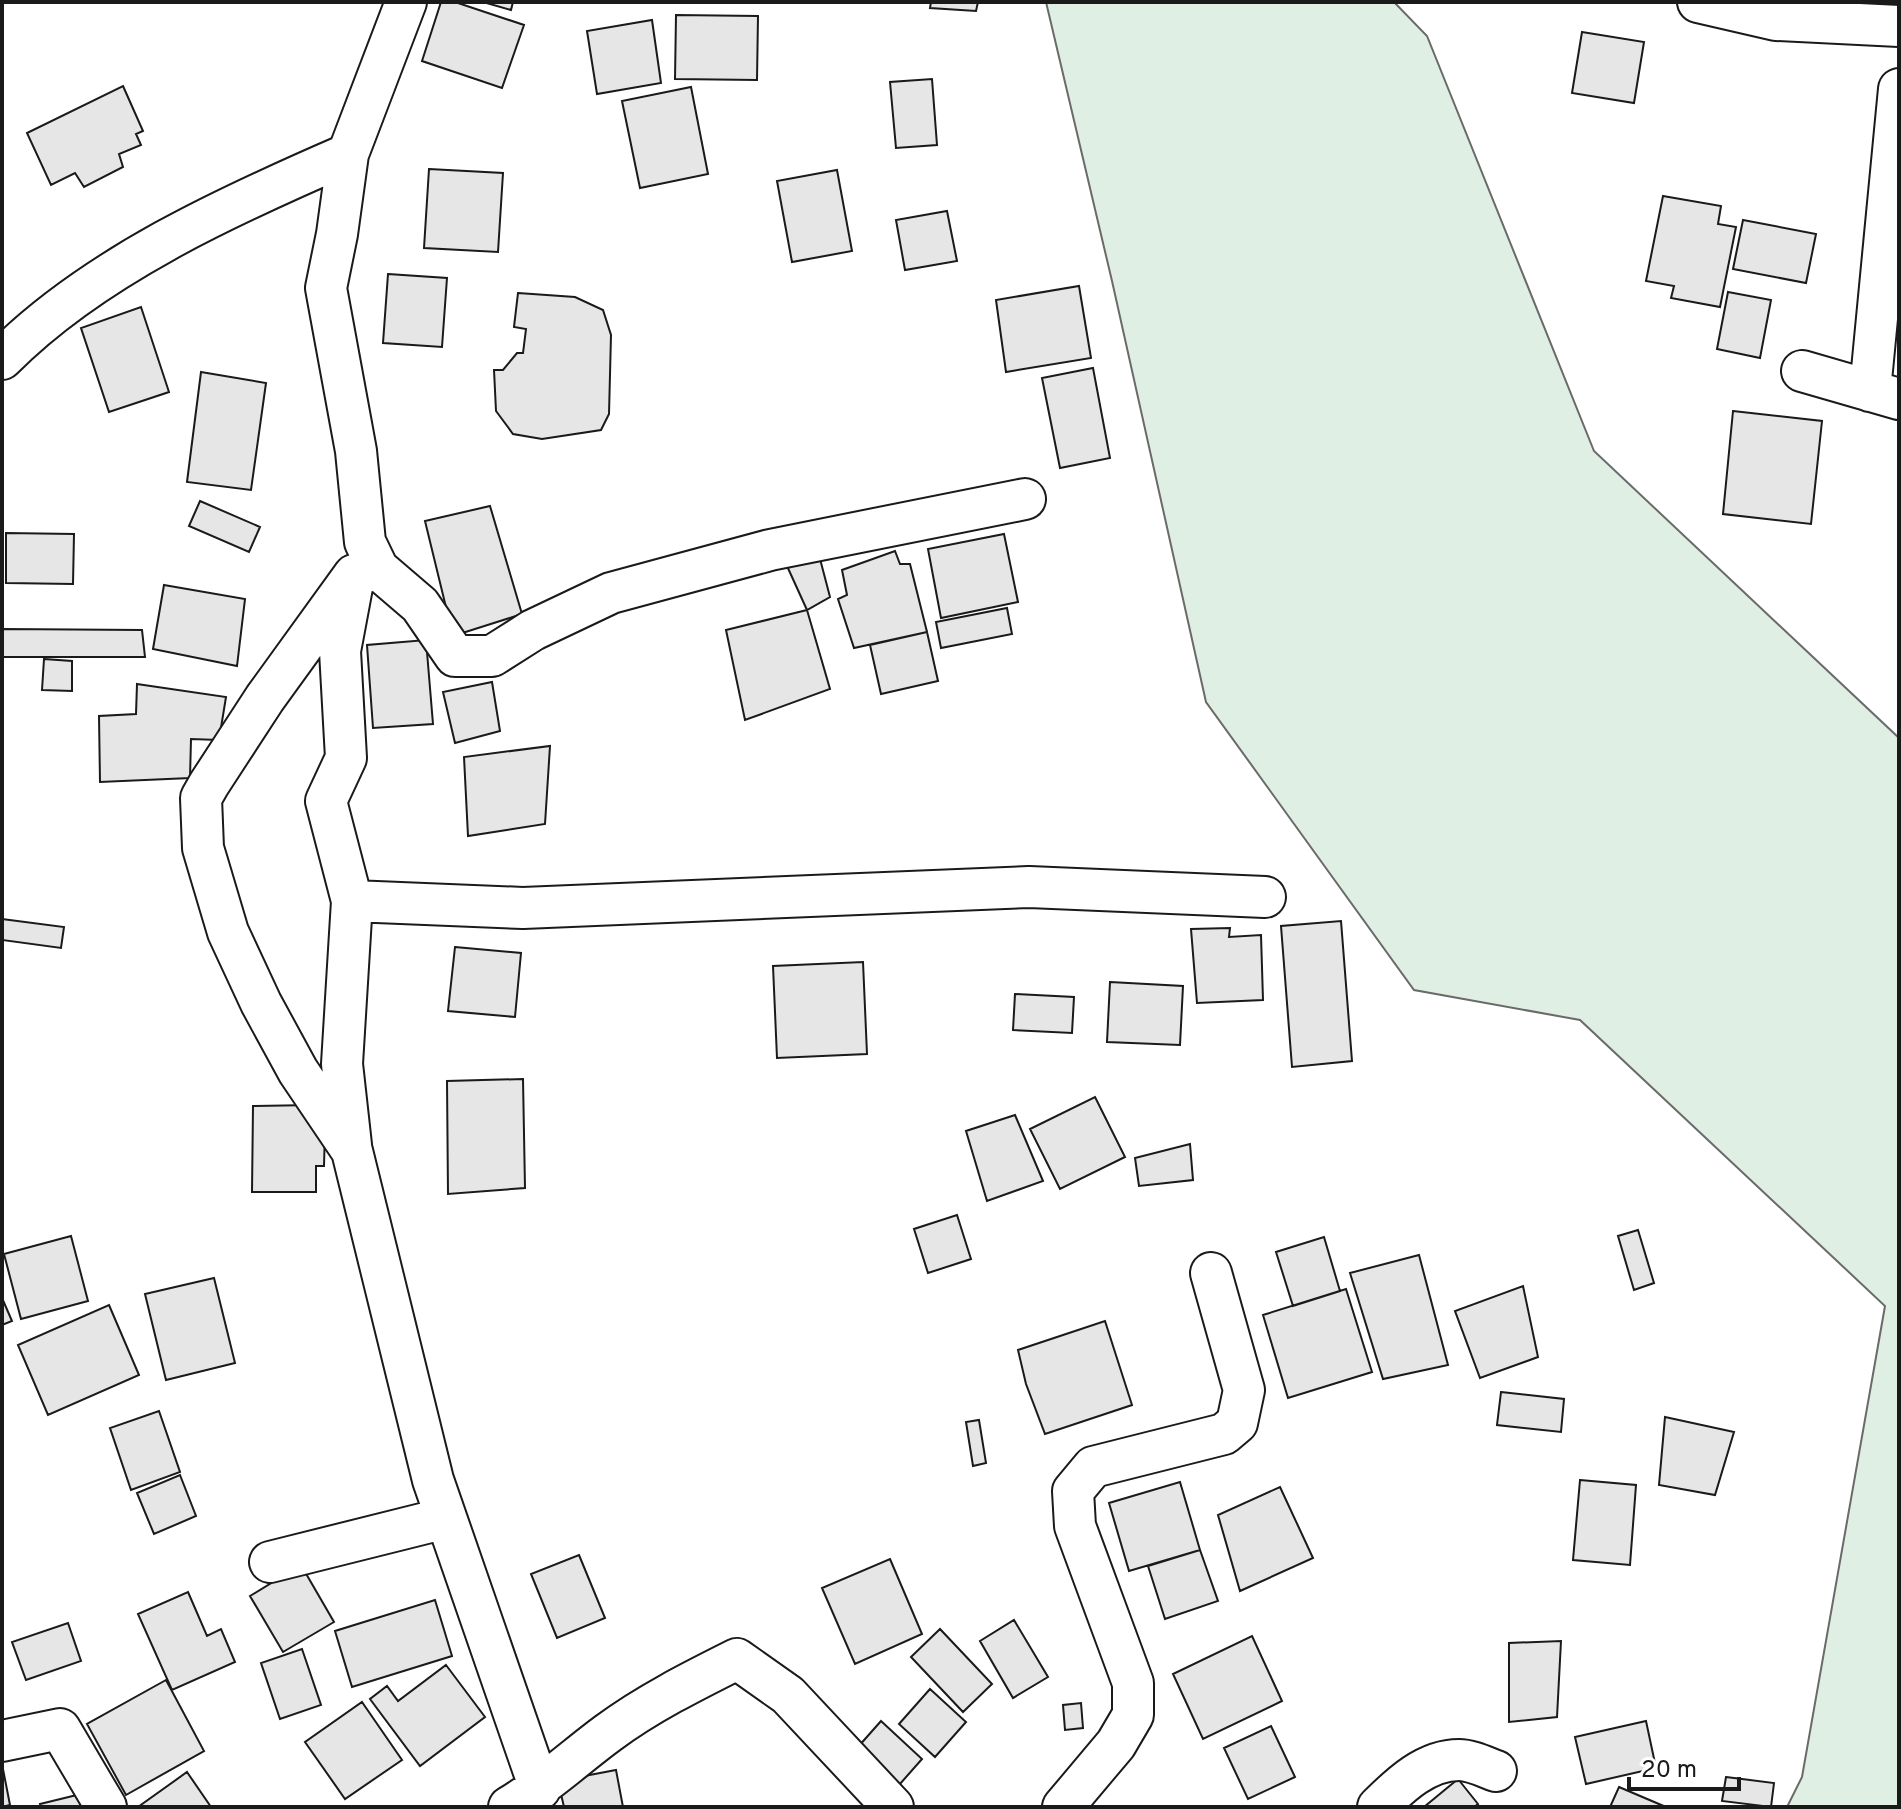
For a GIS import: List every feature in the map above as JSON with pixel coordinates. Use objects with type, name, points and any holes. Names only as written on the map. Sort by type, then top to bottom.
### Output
[{"type":"street","points":[[406,2],[348,154],[326,288],[356,451],[366,572],[340,651],[346,758],[326,801],[352,901],[342,1064],[352,1151],[433,1480],[525,1798],[609,1732],[680,1688],[737,1659],[788,1695],[893,1807]]},
{"type":"street","points":[[1698,2],[1776,20],[1899,26]]},
{"type":"street","points":[[1802,371],[1884,395],[1899,89]]},
{"type":"street","points":[[2,359],[35,326],[148,251],[254,194],[348,154]]},
{"type":"street","points":[[366,572],[420,605],[455,656],[492,656],[533,630],[611,593],[770,550],[1025,499]]},
{"type":"street","points":[[352,1151],[298,1071],[261,1003],[228,932],[203,848],[201,798],[265,698],[366,572]]},
{"type":"street","points":[[352,901],[523,908],[1029,887],[1265,897]]},
{"type":"street","points":[[1063,1807],[1116,1744],[1133,1715],[1133,1683],[1075,1526],[1073,1491],[1093,1467],[1224,1434],[1237,1423],[1244,1390],[1211,1273]]},
{"type":"street","points":[[270,1562],[446,1518]]},
{"type":"street","points":[[2,1741],[60,1729],[106,1807]]},
{"type":"street","points":[[1378,1807],[1429,1765],[1461,1760],[1496,1771]]},
{"type":"green space","points":[[1046,2],[1394,2],[1427,36],[1594,451],[1899,738],[1899,1807],[1787,1807],[1802,1777],[1885,1306],[1580,1020],[1414,990],[1206,702]]},
{"type":"building","points":[[441,2],[455,2],[524,25],[502,88],[422,61]]},
{"type":"building","points":[[483,2],[513,2],[511,10]]},
{"type":"building","points":[[931,2],[978,2],[976,11],[930,8]]},
{"type":"building","points":[[676,15],[758,16],[757,80],[675,79]]},
{"type":"building","points":[[652,20],[661,83],[597,94],[587,31]]},
{"type":"building","points":[[1582,32],[1644,42],[1634,103],[1572,93]]},
{"type":"building","points":[[932,79],[937,145],[896,148],[890,82]]},
{"type":"building","points":[[123,86],[143,131],[136,134],[141,145],[119,154],[123,167],[84,187],[75,173],[51,185],[27,133]]},
{"type":"building","points":[[691,87],[708,174],[640,188],[622,101]]},
{"type":"building","points":[[429,169],[503,173],[498,252],[424,248]]},
{"type":"building","points":[[837,170],[852,251],[792,262],[777,181]]},
{"type":"building","points":[[1663,196],[1721,206],[1718,224],[1736,227],[1720,307],[1671,298],[1674,286],[1646,281]]},
{"type":"building","points":[[947,211],[957,261],[905,270],[896,220]]},
{"type":"building","points":[[1743,220],[1816,234],[1806,283],[1733,269]]},
{"type":"building","points":[[388,274],[447,278],[442,347],[383,343]]},
{"type":"building","points":[[1079,286],[1091,358],[1006,372],[996,300]]},
{"type":"building","points":[[1728,292],[1771,300],[1760,358],[1717,349]]},
{"type":"building","points":[[518,293],[575,297],[603,310],[611,335],[609,414],[601,430],[542,439],[513,434],[496,411],[494,370],[503,370],[517,353],[523,353],[526,329],[514,327]]},
{"type":"building","points":[[141,307],[169,392],[109,412],[81,328]]},
{"type":"building","points":[[1093,368],[1110,458],[1060,468],[1042,378]]},
{"type":"building","points":[[201,372],[266,383],[251,490],[187,482]]},
{"type":"building","points":[[1733,411],[1822,421],[1811,524],[1723,514]]},
{"type":"building","points":[[200,501],[260,527],[249,552],[189,526]]},
{"type":"building","points":[[490,506],[522,614],[453,636],[425,521]]},
{"type":"building","points":[[6,533],[74,534],[73,584],[6,583]]},
{"type":"building","points":[[1004,534],[1018,602],[941,618],[928,549]]},
{"type":"building","points":[[895,551],[900,564],[910,564],[927,632],[854,648],[838,599],[847,595],[842,570]]},
{"type":"building","points":[[819,555],[830,597],[807,610],[787,566]]},
{"type":"building","points":[[164,585],[245,599],[237,666],[153,649]]},
{"type":"building","points":[[1007,608],[1012,634],[941,648],[936,622]]},
{"type":"building","points":[[807,610],[830,689],[745,720],[726,630]]},
{"type":"building","points":[[2,629],[142,630],[145,657],[2,657]]},
{"type":"building","points":[[927,632],[938,681],[881,694],[870,645]]},
{"type":"building","points":[[426,640],[433,724],[373,728],[367,645]]},
{"type":"building","points":[[44,659],[72,661],[72,691],[42,690]]},
{"type":"building","points":[[492,682],[500,731],[455,743],[443,692]]},
{"type":"building","points":[[137,684],[226,697],[219,740],[191,739],[190,778],[100,782],[99,716],[136,714]]},
{"type":"building","points":[[550,746],[545,824],[468,836],[464,757]]},
{"type":"building","points":[[2,919],[64,927],[61,948],[2,940]]},
{"type":"building","points":[[1341,921],[1352,1061],[1292,1067],[1281,926]]},
{"type":"building","points":[[1230,928],[1229,937],[1261,935],[1263,1000],[1197,1003],[1191,929]]},
{"type":"building","points":[[455,947],[521,953],[515,1017],[448,1011]]},
{"type":"building","points":[[863,962],[867,1054],[777,1058],[773,966]]},
{"type":"building","points":[[1110,982],[1183,986],[1180,1045],[1107,1042]]},
{"type":"building","points":[[1015,994],[1074,997],[1072,1033],[1013,1030]]},
{"type":"building","points":[[523,1079],[525,1188],[448,1194],[447,1081]]},
{"type":"building","points":[[1095,1097],[1125,1157],[1060,1189],[1030,1129]]},
{"type":"building","points":[[313,1105],[313,1130],[325,1130],[324,1166],[316,1166],[316,1192],[252,1192],[253,1106]]},
{"type":"building","points":[[1015,1115],[1043,1181],[987,1201],[966,1131]]},
{"type":"building","points":[[1190,1144],[1193,1180],[1139,1186],[1135,1158]]},
{"type":"building","points":[[957,1215],[971,1259],[928,1273],[914,1229]]},
{"type":"building","points":[[1638,1230],[1654,1283],[1634,1290],[1618,1236]]},
{"type":"building","points":[[71,1236],[88,1301],[21,1319],[4,1254]]},
{"type":"building","points":[[1324,1237],[1340,1291],[1293,1306],[1276,1252]]},
{"type":"building","points":[[1419,1255],[1448,1365],[1383,1379],[1350,1273]]},
{"type":"building","points":[[214,1278],[235,1363],[166,1380],[145,1294]]},
{"type":"building","points":[[1523,1286],[1538,1357],[1480,1378],[1455,1311]]},
{"type":"building","points":[[1346,1289],[1372,1372],[1288,1398],[1263,1315]]},
{"type":"building","points":[[2,1298],[12,1321],[2,1325]]},
{"type":"building","points":[[109,1305],[139,1375],[48,1415],[18,1345]]},
{"type":"building","points":[[1105,1321],[1132,1405],[1045,1434],[1026,1384],[1018,1350]]},
{"type":"building","points":[[1501,1392],[1564,1399],[1561,1432],[1497,1425]]},
{"type":"building","points":[[159,1411],[180,1472],[131,1490],[110,1428]]},
{"type":"building","points":[[1665,1417],[1734,1432],[1715,1495],[1659,1485]]},
{"type":"building","points":[[979,1420],[986,1463],[973,1466],[966,1422]]},
{"type":"building","points":[[180,1475],[196,1516],[154,1534],[137,1493]]},
{"type":"building","points":[[1580,1480],[1636,1485],[1630,1565],[1573,1560]]},
{"type":"building","points":[[1180,1482],[1200,1550],[1129,1571],[1109,1503]]},
{"type":"building","points":[[1280,1487],[1313,1558],[1240,1591],[1218,1515]]},
{"type":"building","points":[[1200,1550],[1218,1601],[1165,1619],[1148,1566]]},
{"type":"building","points":[[579,1555],[605,1618],[557,1638],[531,1574]]},
{"type":"building","points":[[890,1559],[922,1634],[855,1664],[822,1588]]},
{"type":"building","points":[[301,1565],[334,1622],[283,1652],[250,1596]]},
{"type":"building","points":[[188,1592],[207,1636],[221,1629],[235,1662],[172,1690],[138,1614]]},
{"type":"building","points":[[435,1600],[452,1656],[352,1687],[335,1631]]},
{"type":"building","points":[[1014,1620],[1048,1677],[1013,1698],[980,1641]]},
{"type":"building","points":[[68,1623],[81,1661],[26,1680],[12,1642]]},
{"type":"building","points":[[940,1629],[992,1684],[963,1712],[911,1657]]},
{"type":"building","points":[[1252,1636],[1282,1701],[1203,1739],[1173,1674]]},
{"type":"building","points":[[1561,1641],[1557,1717],[1509,1722],[1509,1643]]},
{"type":"building","points":[[302,1649],[321,1705],[280,1719],[261,1663]]},
{"type":"building","points":[[446,1665],[485,1717],[420,1766],[370,1699],[387,1686],[398,1701]]},
{"type":"building","points":[[166,1680],[204,1751],[126,1795],[87,1724]]},
{"type":"building","points":[[930,1689],[966,1722],[935,1757],[899,1724]]},
{"type":"building","points":[[362,1702],[402,1760],[345,1799],[305,1742]]},
{"type":"building","points":[[1081,1703],[1083,1728],[1065,1730],[1063,1705]]},
{"type":"building","points":[[881,1721],[922,1759],[892,1793],[850,1756]]},
{"type":"building","points":[[1646,1721],[1656,1768],[1586,1784],[1575,1737]]},
{"type":"building","points":[[1271,1726],[1295,1777],[1248,1799],[1224,1748]]},
{"type":"building","points":[[2,1764],[10,1805],[2,1807]]},
{"type":"building","points":[[616,1770],[623,1807],[564,1807],[558,1781]]},
{"type":"building","points":[[187,1772],[211,1807],[138,1807]]},
{"type":"building","points":[[1726,1777],[1774,1783],[1771,1807],[1722,1801]]},
{"type":"building","points":[[1458,1779],[1478,1804],[1474,1807],[1424,1807]]},
{"type":"building","points":[[1619,1787],[1666,1807],[1610,1807]]},
{"type":"building","points":[[85,1793],[88,1807],[41,1807],[40,1804]]}]
